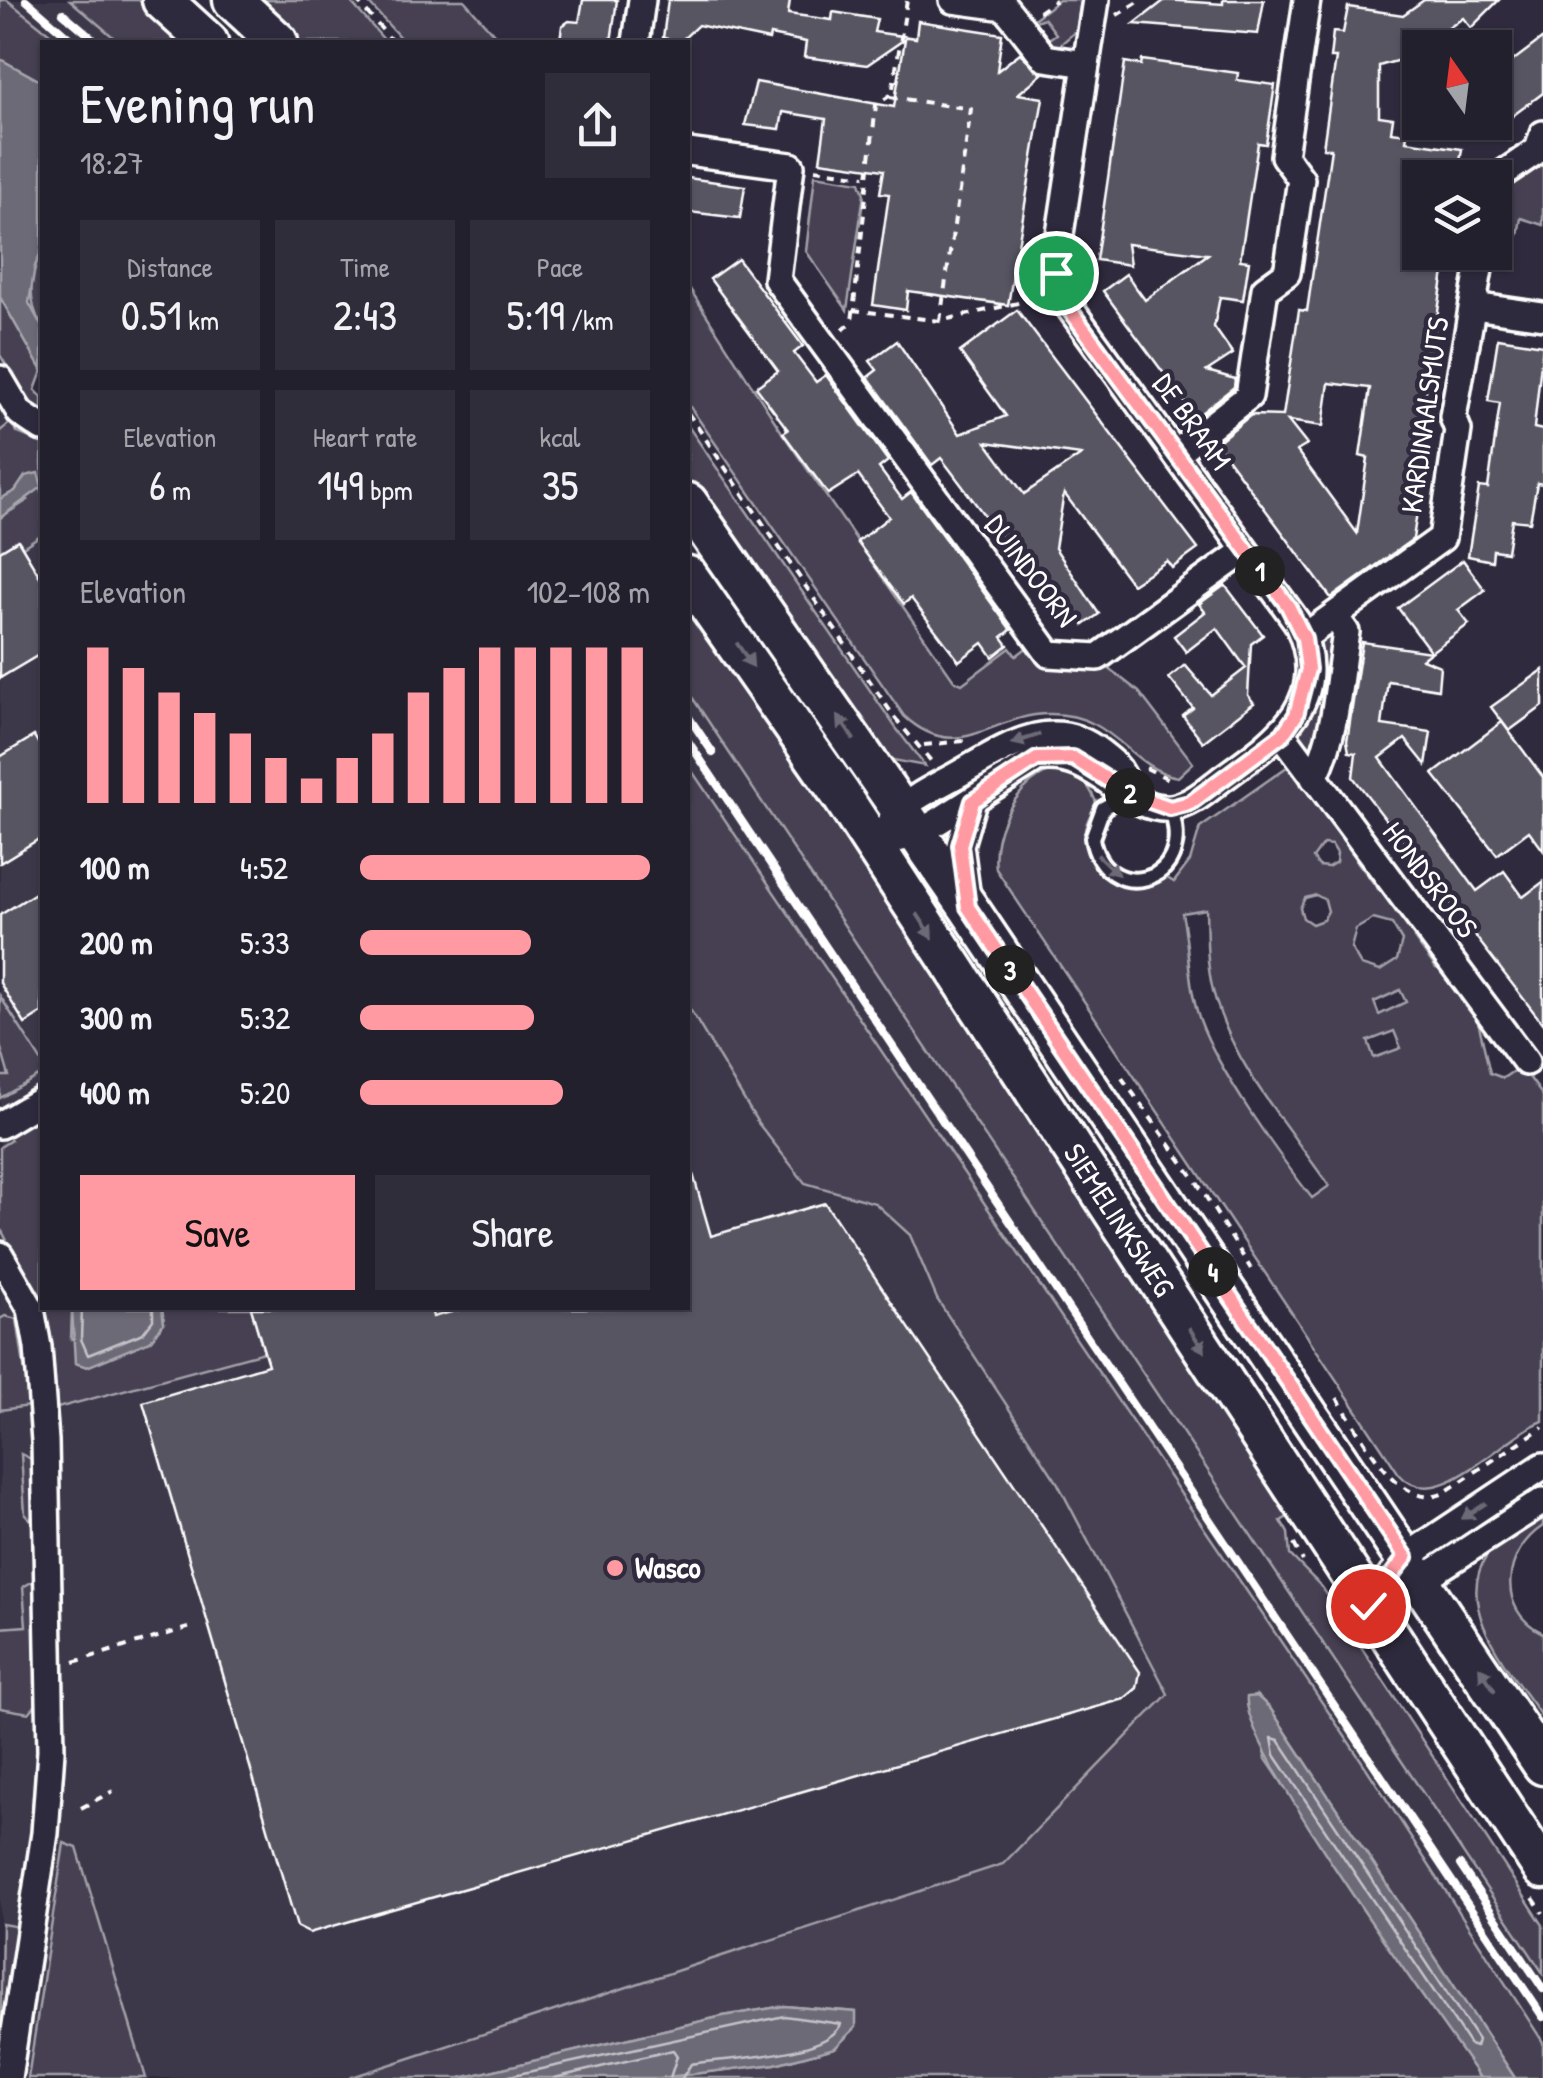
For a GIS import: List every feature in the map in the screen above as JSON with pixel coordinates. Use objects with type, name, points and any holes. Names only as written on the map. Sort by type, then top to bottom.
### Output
[{"type":"main road","points":[[162,0],[206,40]]},
{"type":"main road","points":[[232,0],[276,40]]},
{"type":"main road","name":"SIEMELINKSWEG","points":[[690,506],[968,907],[1542,1762]]},
{"type":"main road","name":"SIEMELINKSWEG","points":[[690,579],[872,845],[1543,1869]]},
{"type":"street","points":[[636,40],[642,0]]},
{"type":"street","points":[[952,0],[1005,8],[1045,58],[1086,64]]},
{"type":"street","points":[[1059,293],[1056,281],[1060,234],[1096,0]]},
{"type":"street","points":[[1176,453],[1250,396],[1265,290],[1287,273],[1302,179],[1284,156],[1307,0]]},
{"type":"street","points":[[1512,168],[1538,150],[1543,134]]},
{"type":"street","points":[[690,152],[791,166]]},
{"type":"street","name":"DUINDOORN","points":[[791,166],[774,271],[824,346],[1049,654],[1098,657],[1244,551]]},
{"type":"street","name":"KARDINAALSMUTS","points":[[1304,638],[1442,538],[1458,430],[1453,417],[1455,400],[1467,317],[1474,306],[1479,270]]},
{"type":"street","name":"DE BRAAM","points":[[1059,293],[1244,551],[1288,606],[1304,638],[1308,669],[1304,692],[1283,734],[1190,803],[1170,808]]},
{"type":"street","points":[[1474,306],[1543,316]]},
{"type":"street","points":[[0,379],[20,412],[40,427]]},
{"type":"street","points":[[1314,778],[1329,748],[1335,715],[1346,632],[1336,618]]},
{"type":"street","points":[[909,821],[943,782],[1009,745],[1043,734],[1082,739],[1118,766],[1130,794]]},
{"type":"street","name":"HONDSROOS","points":[[1283,734],[1526,1062]]},
{"type":"street","points":[[872,845],[909,821],[973,801],[1037,759],[1054,756],[1090,767],[1130,794],[1170,808]]},
{"type":"street","points":[[968,907],[960,845],[973,801]]},
{"type":"street","points":[[0,1125],[40,1101]]},
{"type":"street","points":[[0,1255],[22,1289],[38,1347],[45,1441],[52,1751],[8,2078]]},
{"type":"street","points":[[1368,1606],[1543,1466]]},
{"type":"street","points":[[1414,1570],[1543,1501]]},
{"type":"lane","points":[[1130,794],[1103,808],[1092,838],[1104,866],[1122,877],[1142,879],[1170,864],[1178,845],[1170,808]]},
{"type":"path","points":[[356,0],[391,40]]},
{"type":"path","points":[[824,346],[852,322],[868,195],[865,176],[876,105],[892,94],[907,0]]},
{"type":"path","points":[[887,97],[971,109],[940,321]]},
{"type":"path","points":[[791,166],[865,176]]},
{"type":"path","points":[[853,310],[940,321],[1059,293]]},
{"type":"path","points":[[690,417],[943,782]]},
{"type":"path","points":[[1120,1074],[1196,1181],[1254,1274]]},
{"type":"path","points":[[1328,1385],[1403,1490],[1432,1498],[1543,1427]]},
{"type":"path","points":[[50,1664],[69,1664],[191,1627]]},
{"type":"path","points":[[81,1808],[113,1791]]},
{"type":"shaded area","points":[[0,0],[7,0],[57,40],[40,40],[40,81],[0,59]]},
{"type":"shaded area","points":[[7,0],[70,0],[117,40],[57,40]]},
{"type":"shaded area","points":[[70,0],[145,0],[189,40],[117,40]]},
{"type":"shaded area","points":[[257,0],[349,0],[384,40],[297,40]]},
{"type":"shaded area","points":[[366,0],[464,0],[499,40],[402,40]]},
{"type":"shaded area","points":[[1059,0],[1081,0],[1076,31],[1061,44],[1061,53],[1043,43],[1056,34],[1044,18],[1027,24]]},
{"type":"shaded area","points":[[1543,160],[1543,225],[1521,218],[1518,235],[1512,234],[1512,183]]},
{"type":"shaded area","points":[[815,175],[860,182],[864,194],[847,310],[806,251]]},
{"type":"shaded area","points":[[40,254],[40,322],[34,308],[34,270]]},
{"type":"shaded area","points":[[690,289],[783,434],[954,680],[962,684],[1010,648],[1016,656],[1033,643],[1046,661],[1107,667],[1139,692],[1193,763],[1178,777],[1161,772],[1106,731],[1072,716],[1029,716],[975,734],[941,737],[904,716],[690,407]]},
{"type":"shaded area","points":[[0,297],[40,367],[35,390],[40,395],[40,411],[24,395],[0,355]]},
{"type":"shaded area","points":[[0,406],[11,423],[36,410],[40,412],[40,1310],[690,1310],[690,823],[1226,1615],[1168,1694],[1003,1864],[349,2078],[0,2078]]},
{"type":"shaded area","points":[[10,423],[18,433],[40,442],[40,535],[23,547],[18,540],[0,551],[0,518],[28,500],[15,491],[0,499],[0,431]]},
{"type":"shaded area","points":[[690,429],[925,766],[893,760],[881,750],[690,482]]},
{"type":"shaded area","points":[[690,603],[757,697],[1294,1513],[1281,1521],[1288,1533],[1290,1555],[1322,1587],[1543,1925],[1543,1973],[690,694]]},
{"type":"shaded area","points":[[1335,630],[1339,636],[1331,642],[1313,754],[1299,742],[1298,731],[1320,644]]},
{"type":"shaded area","points":[[690,694],[1543,1973],[1543,2042],[1367,1769],[690,768]]},
{"type":"shaded area","points":[[1287,767],[1300,781],[1305,778],[1357,849],[1356,860],[1378,889],[1388,891],[1416,928],[1414,938],[1436,968],[1446,970],[1466,996],[1461,1000],[1466,1008],[1475,1008],[1490,1073],[1503,1078],[1521,1066],[1543,1096],[1543,1421],[1450,1481],[1414,1485],[1399,1474],[996,869],[997,844],[1004,820],[1031,782],[1049,772],[1066,771],[1082,780],[1096,802],[1086,827],[1091,861],[1111,880],[1124,885],[1138,887],[1167,878],[1174,882],[1190,861],[1200,828]],"holes":[[[1323,844],[1332,845],[1337,853],[1336,862],[1328,867],[1319,866],[1313,858]],[[1316,895],[1325,900],[1328,911],[1323,920],[1312,924],[1303,918],[1300,908],[1305,898]],[[1206,909],[1210,978],[1225,1026],[1250,1074],[1329,1186],[1312,1198],[1250,1112],[1221,1063],[1200,1020],[1182,913]],[[1373,919],[1392,924],[1402,941],[1397,960],[1380,971],[1361,965],[1351,948],[1356,929]],[[1400,990],[1406,1002],[1379,1015],[1374,1002]],[[1394,1031],[1401,1048],[1374,1058],[1368,1041]]]},
{"type":"shaded area","points":[[690,768],[1367,1769],[1543,2042],[1543,2078],[1515,2078],[1270,1708],[1257,1696],[1266,1759],[1480,2078],[659,2078],[775,2064],[835,2048],[856,2027],[855,2012],[784,2006],[723,2016],[461,2078],[349,2078],[1003,1864],[1168,1694],[1057,1482],[937,1299],[910,1235],[875,1203],[805,1183],[758,1123],[690,1009]]},
{"type":"shaded area","points":[[0,996],[40,1059],[40,1075],[0,1098],[0,1076],[9,1076],[0,1045]]},
{"type":"shaded area","points":[[40,1114],[40,1310],[72,1310],[71,1339],[164,1323],[162,1310],[252,1310],[264,1352],[54,1409],[35,1296],[0,1227],[0,1147],[11,1140],[8,1135]]},
{"type":"shaded area","points":[[0,1319],[17,1319],[30,1406],[0,1410]]},
{"type":"shaded area","points":[[21,1454],[33,1460],[35,1515],[30,1519],[25,1514]]},
{"type":"shaded area","points":[[1543,1511],[1543,1526],[1520,1550],[1510,1580],[1517,1610],[1543,1633],[1543,1719],[1490,1640],[1476,1596],[1478,1575],[1488,1554],[1506,1536]]},
{"type":"shaded area","points":[[35,1580],[39,1701],[29,1713],[0,1708],[0,1628],[26,1626],[23,1587]]},
{"type":"shaded area","points":[[64,1843],[77,1848],[146,2078],[28,2078]]},
{"type":"shaded area","points":[[2,1924],[14,1926],[17,1934],[0,2047]]},
{"type":"water","points":[[0,59],[40,81],[40,254],[29,303],[40,323],[40,367],[0,297]]},
{"type":"water","points":[[38,473],[40,488],[0,518],[0,499],[15,491],[25,476]]},
{"type":"water","points":[[72,1310],[162,1310],[164,1323],[150,1341],[87,1367],[75,1363]]},
{"type":"water","points":[[1257,1696],[1270,1708],[1515,2078],[1480,2078],[1387,1945],[1275,1769],[1253,1725],[1247,1697]]},
{"type":"water","points":[[784,2006],[856,2012],[856,2027],[835,2048],[775,2064],[659,2078],[461,2078],[723,2016]]},
{"type":"building","points":[[583,0],[617,0],[611,40],[560,40],[562,26],[569,21],[579,22]]},
{"type":"building","points":[[668,0],[790,0],[788,14],[832,20],[833,12],[877,19],[874,32],[916,38],[918,21],[1002,34],[997,71],[1020,53],[1042,74],[1018,94],[1043,98],[1008,305],[908,291],[906,310],[873,305],[889,194],[880,193],[884,170],[820,161],[826,119],[783,112],[780,129],[745,125],[756,82],[894,107],[905,39],[867,65],[804,57],[806,42],[770,35],[769,40],[698,25],[682,40],[663,38]]},
{"type":"building","points":[[1165,0],[1223,4],[1223,0],[1264,0],[1258,34],[1134,24]]},
{"type":"building","points":[[1424,0],[1499,0],[1471,28],[1463,18],[1446,30],[1402,30],[1402,59],[1379,66],[1379,116],[1393,118],[1391,132],[1402,133],[1402,140],[1406,141],[1462,149],[1460,160],[1402,160],[1402,270],[1444,270],[1413,476],[1422,478],[1413,539],[1331,598],[1216,443],[1251,415],[1283,416],[1299,310],[1307,311],[1331,149],[1323,148],[1336,58],[1330,58],[1333,32],[1343,33],[1348,7],[1403,15]],"holes":[[[1329,383],[1370,388],[1360,456],[1368,458],[1357,533],[1297,451],[1307,445],[1288,421],[1323,426]]]},
{"type":"building","points":[[1543,38],[1543,93],[1512,116],[1512,61]]},
{"type":"building","points":[[1142,60],[1238,73],[1237,80],[1275,85],[1266,144],[1258,143],[1240,260],[1249,261],[1243,300],[1220,297],[1214,327],[1233,354],[1207,371],[1235,379],[1234,387],[1196,417],[1103,291],[1126,274],[1145,300],[1208,254],[1127,244],[1130,265],[1096,260],[1125,62],[1141,65]]},
{"type":"building","points":[[690,178],[745,186],[740,218],[690,212]]},
{"type":"building","points":[[738,259],[803,346],[794,353],[816,382],[826,375],[888,461],[879,468],[902,499],[911,492],[1011,630],[1002,637],[1008,645],[993,657],[983,643],[959,661],[911,598],[904,604],[857,542],[889,517],[858,475],[828,494],[783,433],[788,430],[756,387],[778,371],[710,279]]},
{"type":"building","points":[[1017,310],[1198,549],[1172,568],[1167,561],[1132,584],[1064,493],[1055,548],[1099,614],[1084,625],[1077,616],[1066,624],[941,458],[932,465],[868,377],[877,370],[870,361],[897,341],[960,434],[1006,416],[960,352]],"holes":[[[986,442],[1081,455],[1024,494]]]},
{"type":"building","points":[[1498,338],[1543,345],[1534,428],[1543,430],[1543,484],[1537,483],[1530,522],[1512,520],[1507,552],[1493,550],[1492,561],[1468,556],[1479,487],[1488,488],[1500,403],[1488,401]]},
{"type":"building","points":[[18,540],[40,577],[40,654],[0,678],[0,551]]},
{"type":"building","points":[[1463,560],[1485,590],[1458,610],[1469,624],[1431,652],[1398,608]]},
{"type":"building","points":[[1225,585],[1263,635],[1251,644],[1248,695],[1254,703],[1203,742],[1183,716],[1193,708],[1169,678],[1185,665],[1211,695],[1246,668],[1217,628],[1186,652],[1174,636],[1205,612],[1199,604]]},
{"type":"building","points":[[1362,642],[1431,652],[1422,659],[1440,666],[1438,689],[1388,681],[1382,725],[1431,732],[1426,765],[1405,739],[1380,758],[1477,891],[1504,871],[1523,897],[1543,882],[1543,1024],[1353,777],[1356,753],[1349,752],[1347,741]]},
{"type":"building","points":[[1543,670],[1543,706],[1509,731],[1491,707]]},
{"type":"building","points":[[1502,722],[1543,777],[1543,850],[1529,831],[1497,855],[1433,774]]},
{"type":"building","points":[[34,736],[40,746],[40,838],[0,863],[0,757]]},
{"type":"building","points":[[40,890],[40,1014],[25,1024],[0,983],[0,915]]},
{"type":"building","points":[[690,1174],[711,1236],[825,1203],[1140,1672],[1137,1688],[1124,1699],[309,1933],[297,1927],[143,1402],[268,1365],[252,1310],[431,1310],[433,1317],[459,1310],[690,1310]]},
{"type":"railway","points":[[26,0],[72,40]]},
{"type":"railway","points":[[63,13],[95,40]]},
{"type":"railway","points":[[690,719],[713,753]]},
{"type":"railway","points":[[690,744],[1543,2017]]},
{"type":"railway","points":[[1460,1865],[1543,1989]]},
{"type":"place","name":"Wasco","points":[[615,1568]]},
{"type":"route","points":[[1056,273],[1064,302],[1288,606],[1304,638],[1308,669],[1296,715],[1283,734],[1190,803],[1170,808],[1150,804],[1090,767],[1064,756],[1037,759],[973,801],[960,845],[968,907],[1406,1557],[1368,1606]]}]
